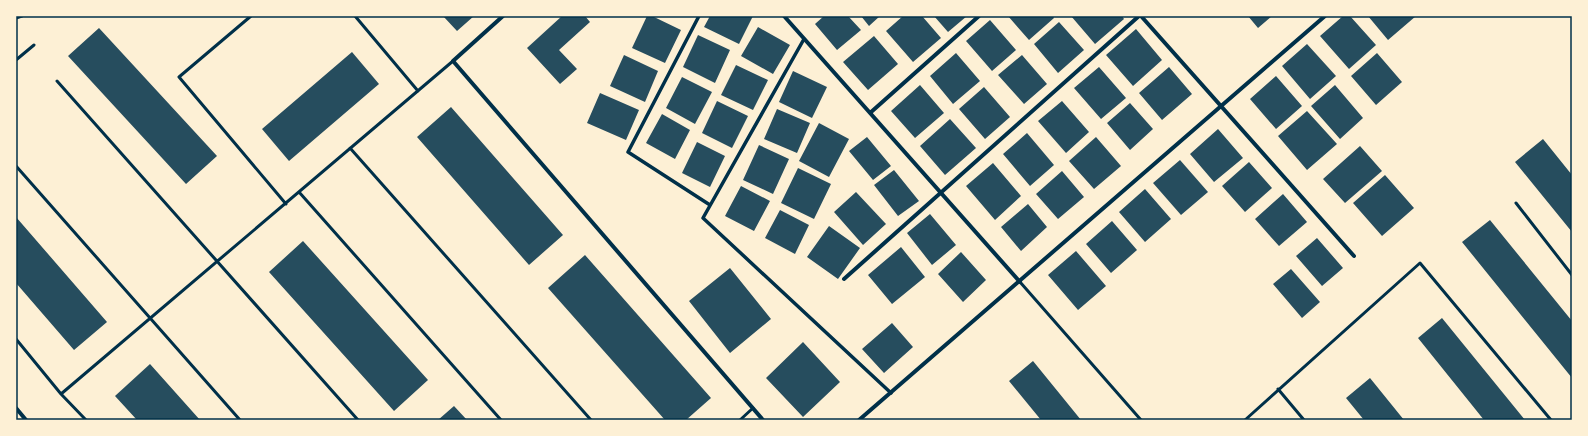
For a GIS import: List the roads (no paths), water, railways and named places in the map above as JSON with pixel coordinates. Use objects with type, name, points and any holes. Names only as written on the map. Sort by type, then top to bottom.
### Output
[{"type":"street","points":[[503,16],[454,61],[763,420]]},
{"type":"street","points":[[699,16],[628,152],[710,205]]},
{"type":"street","points":[[784,16],[1020,282]]},
{"type":"street","points":[[870,113],[979,16]]},
{"type":"street","points":[[844,279],[1140,16],[1354,256]]},
{"type":"street","points":[[859,420],[1325,16]]},
{"type":"street","points":[[804,39],[703,218],[890,393]]},
{"type":"street","points":[[16,408],[26,420]]},
{"type":"lane","points":[[16,18],[22,16]]},
{"type":"lane","points":[[251,16],[179,77],[286,204]]},
{"type":"lane","points":[[355,16],[418,91]]},
{"type":"lane","points":[[16,60],[34,45]]},
{"type":"lane","points":[[62,394],[454,61]]},
{"type":"lane","points":[[57,81],[358,420]]},
{"type":"lane","points":[[350,148],[591,420]]},
{"type":"lane","points":[[16,166],[240,420]]},
{"type":"lane","points":[[299,192],[501,420]]},
{"type":"lane","points":[[1516,203],[1572,275]]},
{"type":"lane","points":[[1244,420],[1420,263],[1551,420]]},
{"type":"lane","points":[[1020,282],[1141,420]]},
{"type":"lane","points":[[16,338],[62,394],[86,420]]},
{"type":"lane","points":[[1278,389],[1304,420]]},
{"type":"lane","points":[[740,420],[753,408]]}]
